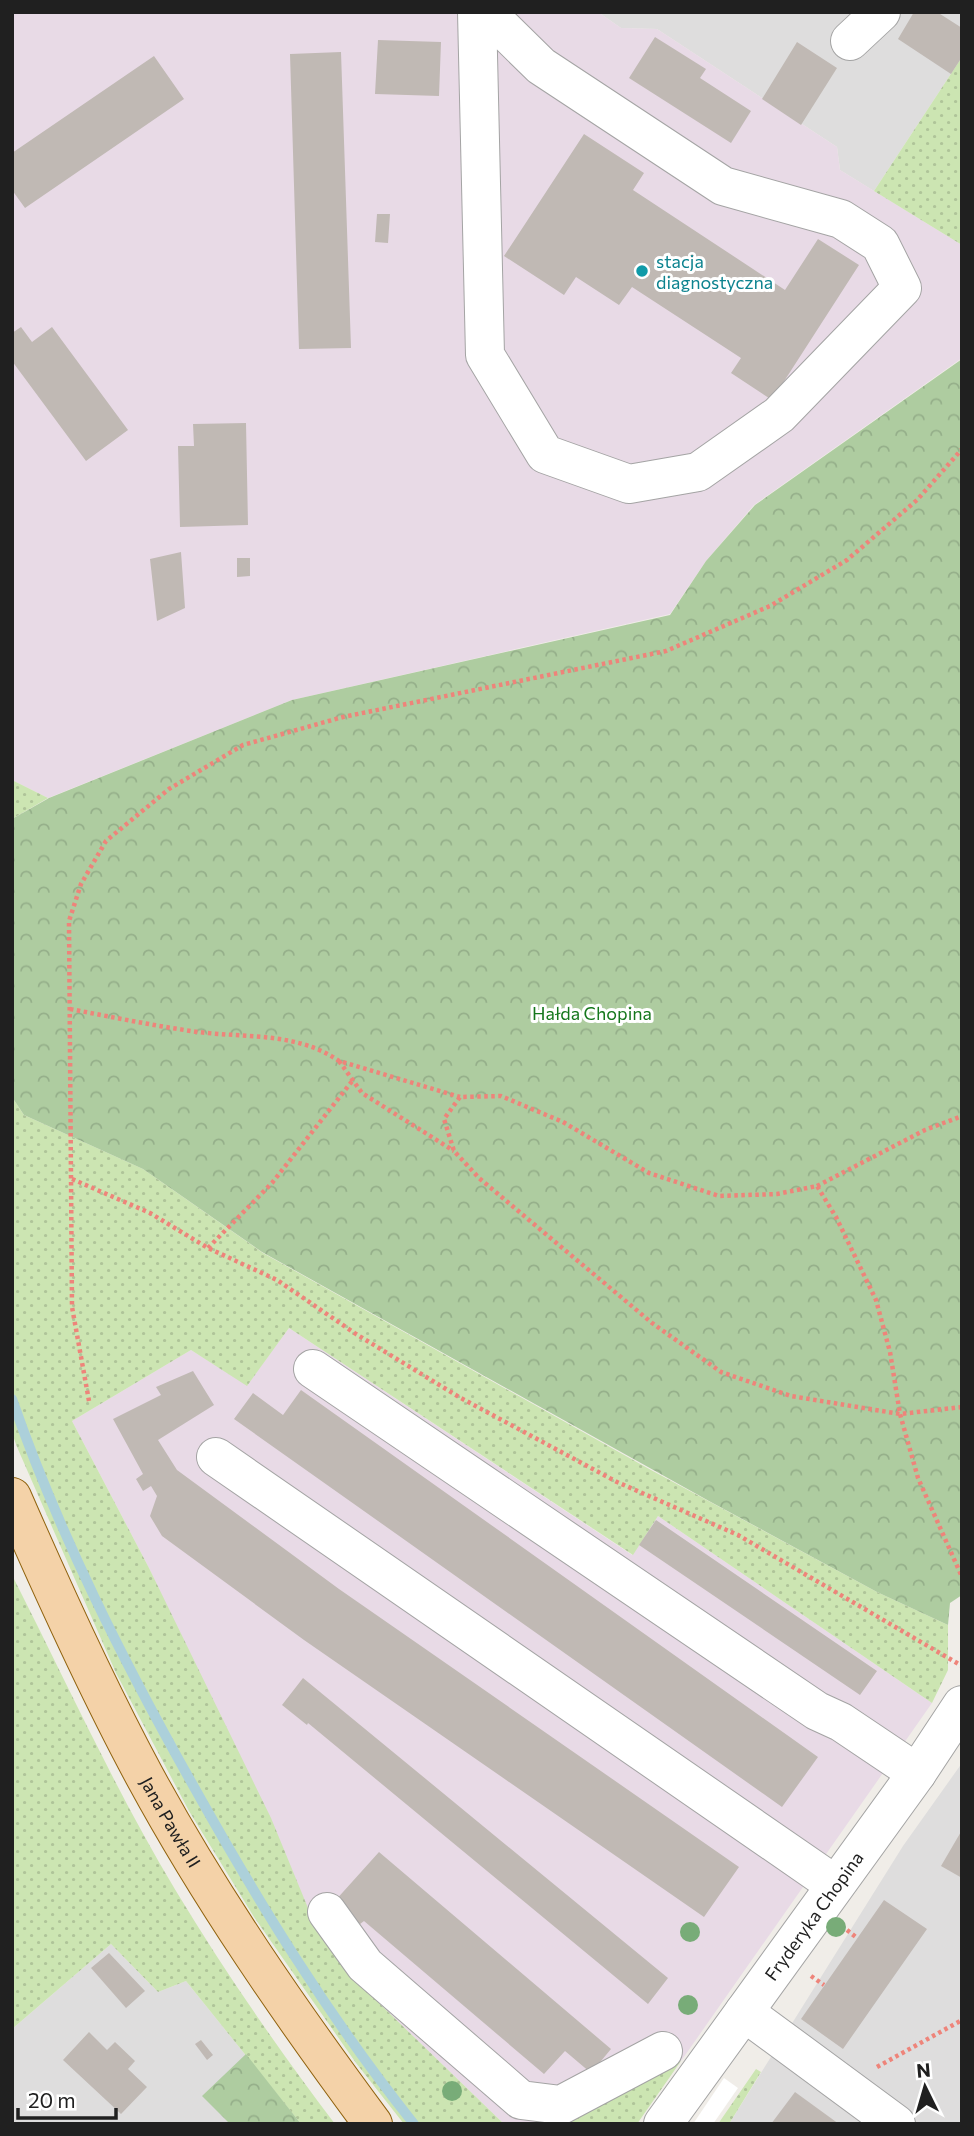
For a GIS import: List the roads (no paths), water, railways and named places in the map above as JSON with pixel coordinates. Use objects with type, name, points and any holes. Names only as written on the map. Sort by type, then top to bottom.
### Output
[{"type":"main road","name":"Jana Pawła II","points":[[12,1497],[99,1689],[175,1830],[247,1947],[373,2124]]},
{"type":"street","points":[[477,12],[485,355],[545,454],[629,484],[698,472],[779,415],[902,288],[880,244],[841,219],[723,186],[541,66],[486,12]]},
{"type":"street","points":[[850,41],[881,12]]},
{"type":"street","points":[[313,1369],[817,1711],[841,1722],[917,1773]]},
{"type":"street","points":[[216,1457],[834,1884]]},
{"type":"street","name":"Fryderyka Chopina","points":[[663,2124],[834,1884],[917,1773],[962,1705]]},
{"type":"street","points":[[327,1912],[365,1965],[520,2100],[561,2105],[663,2051]]},
{"type":"street","points":[[744,2012],[896,2124]]},
{"type":"waterway","points":[[12,1399],[50,1499],[94,1597],[168,1740],[244,1875],[297,1960],[353,2044],[414,2124]]},
{"type":"place","name":"stacja diagnostyczna","points":[[642,271]]},
{"type":"park label","name":"Hałda Chopina","points":[[592,1013]]}]
